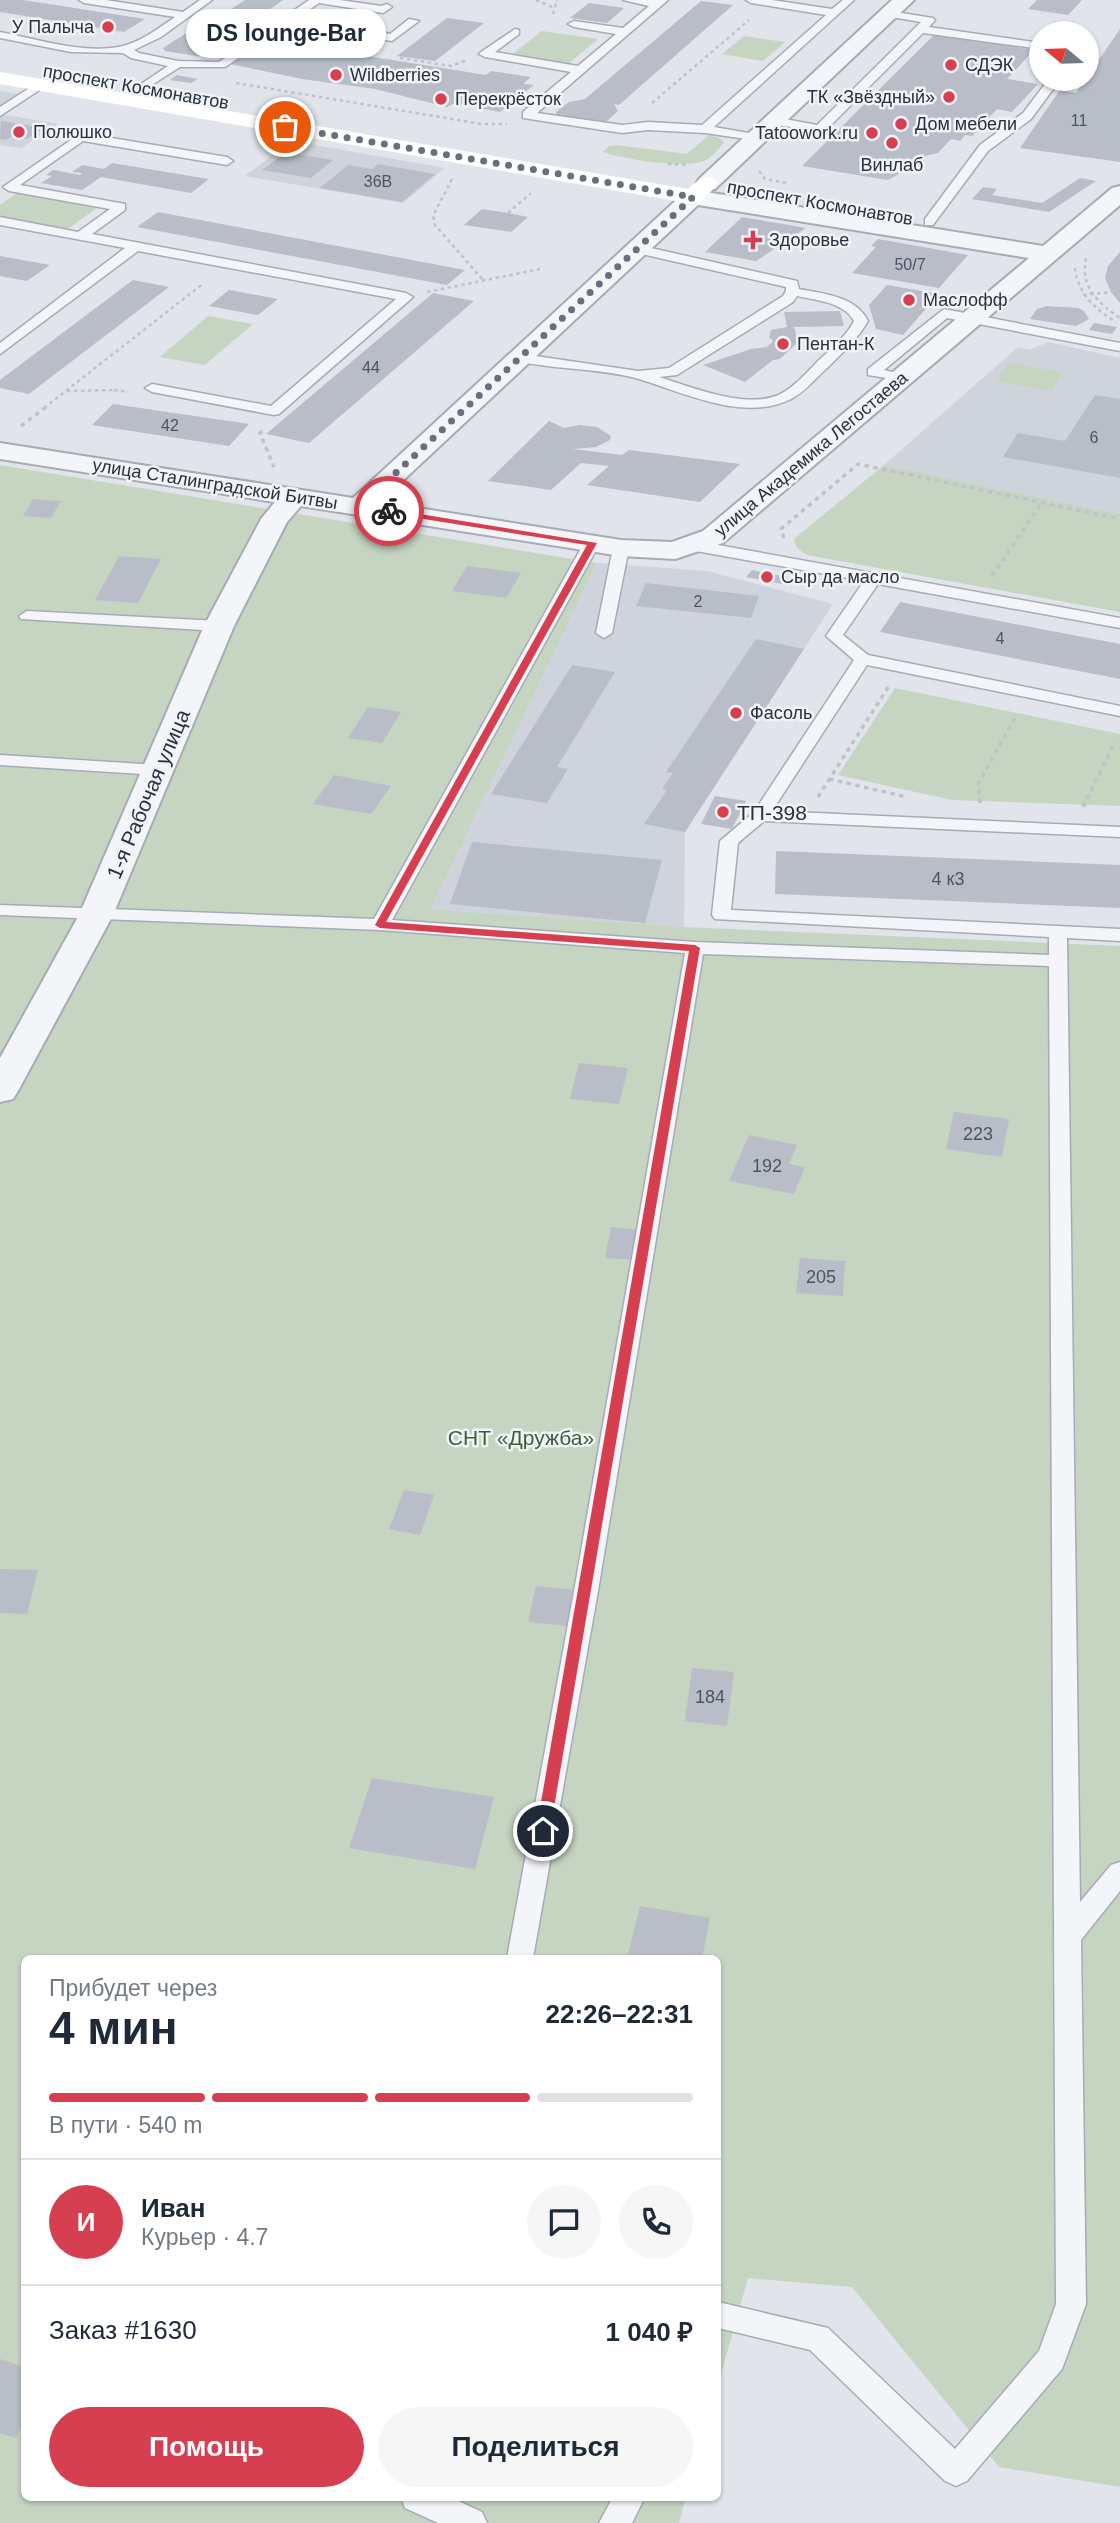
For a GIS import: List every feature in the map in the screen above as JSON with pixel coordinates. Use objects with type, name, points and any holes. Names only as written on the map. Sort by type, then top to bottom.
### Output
[{"type":"street","name":"улица Сталинградской Битвы","points":[[0,451],[286,487],[359,507],[638,249],[700,182],[756,138],[896,7]]},
{"type":"street","name":"проспект Космонавтов","points":[[0,63],[929,222],[1062,252]]},
{"type":"street","name":"проспект Космонавтов","points":[[0,78],[34,90],[700,182],[1062,252]]},
{"type":"street","name":"улица Академика Легостаева","points":[[359,507],[621,548],[675,551],[696,546],[713,537],[970,319],[1062,252],[1120,193]]},
{"type":"street","name":"1-я Рабочая улица","points":[[0,1091],[10,1060],[96,915],[219,626],[275,519],[286,487]]},
{"type":"lane","points":[[84,0],[183,15]]},
{"type":"lane","points":[[0,35],[93,50],[125,49],[139,44],[207,0]]},
{"type":"lane","points":[[125,49],[135,55],[178,64],[221,65],[318,0],[383,9],[387,7]]},
{"type":"lane","points":[[628,0],[660,2]]},
{"type":"lane","points":[[751,0],[835,13]]},
{"type":"lane","points":[[705,129],[849,0]]},
{"type":"lane","points":[[527,115],[660,2]]},
{"type":"lane","points":[[774,121],[820,129],[929,20],[896,7]]},
{"type":"lane","points":[[284,22],[392,38],[414,21]]},
{"type":"lane","points":[[574,24],[625,32]]},
{"type":"lane","points":[[920,29],[1029,44]]},
{"type":"lane","points":[[515,32],[485,54],[580,70]]},
{"type":"lane","points":[[142,88],[178,64]]},
{"type":"lane","points":[[0,112],[34,90]]},
{"type":"lane","points":[[929,222],[984,148],[1027,116],[1046,91]]},
{"type":"lane","points":[[527,115],[622,129],[648,126],[675,130],[705,129],[756,138]]},
{"type":"lane","points":[[82,236],[121,207],[9,187],[81,137],[227,161]]},
{"type":"lane","points":[[0,221],[406,297],[274,411],[152,388]]},
{"type":"lane","points":[[0,350],[136,247]]},
{"type":"lane","points":[[638,249],[792,284],[793,291],[788,299],[672,372],[638,375]]},
{"type":"lane","points":[[522,358],[638,375],[686,390],[732,400],[751,402],[785,397],[855,332],[861,321],[860,314],[852,307],[793,291]]},
{"type":"lane","points":[[970,319],[1042,327],[1120,347]]},
{"type":"lane","points":[[380,925],[592,543]]},
{"type":"lane","points":[[696,546],[1120,623]]},
{"type":"lane","points":[[604,633],[621,548]]},
{"type":"lane","points":[[874,578],[834,636],[863,659],[1120,711]]},
{"type":"lane","points":[[27,616],[219,626]]},
{"type":"lane","points":[[863,659],[760,816],[729,841],[720,915],[1120,935]]},
{"type":"lane","points":[[0,760],[158,770]]},
{"type":"lane","points":[[760,816],[1120,832]]},
{"type":"lane","points":[[0,910],[380,925],[695,948],[1059,961]]},
{"type":"lane","points":[[721,2316],[818,2338],[956,2471],[1051,2359],[1072,2304],[1058,933]]},
{"type":"lane","points":[[521,1955],[586,1591],[695,948]]},
{"type":"lane","points":[[1070,1934],[1120,1872]]},
{"type":"lane","points":[[424,2501],[471,2523]]},
{"type":"lane","points":[[615,2523],[628,2501]]},
{"type":"path","points":[[536,0],[554,8]]},
{"type":"path","points":[[622,129],[769,3]]},
{"type":"path","points":[[233,83],[482,124],[510,124],[527,115]]},
{"type":"path","points":[[660,164],[700,182]]},
{"type":"path","points":[[457,169],[433,216],[435,225],[484,280]]},
{"type":"path","points":[[508,213],[537,188]]},
{"type":"path","points":[[1092,249],[1083,269],[1083,280],[1091,294],[1120,318]]},
{"type":"path","points":[[1062,252],[1083,295],[1098,310],[1120,324]]},
{"type":"path","points":[[19,428],[229,264]]},
{"type":"path","points":[[419,293],[540,269]]},
{"type":"path","points":[[1083,295],[1111,292]]},
{"type":"path","points":[[66,391],[152,388]]},
{"type":"path","points":[[266,426],[260,433],[286,487]]},
{"type":"path","points":[[791,563],[781,529],[858,464],[1120,519]]},
{"type":"path","points":[[978,597],[1042,502]]},
{"type":"path","points":[[804,818],[902,667]]},
{"type":"path","points":[[980,803],[978,784],[1019,710]]},
{"type":"path","points":[[1082,808],[1115,741]]},
{"type":"shaded area","points":[[0,91],[28,95],[1,114],[58,124],[21,148],[0,145]]},
{"type":"shaded area","points":[[292,141],[445,168],[403,203],[245,176]]},
{"type":"shaded area","points":[[1048,342],[1120,358],[1120,514],[884,465],[1018,347],[1030,350]]},
{"type":"shaded area","points":[[597,563],[707,571],[833,604],[685,832],[684,927],[429,909]]},
{"type":"green space","points":[[542,31],[598,39],[568,64],[511,55]]},
{"type":"green space","points":[[744,36],[785,42],[763,61],[722,54]]},
{"type":"green space","points":[[709,135],[722,139],[724,143],[709,158],[694,163],[653,162],[603,152],[609,146],[616,145],[687,154]]},
{"type":"green space","points":[[17,193],[98,207],[68,229],[0,217],[0,205]]},
{"type":"green space","points":[[208,316],[253,324],[205,365],[160,357]]},
{"type":"green space","points":[[1008,363],[1063,372],[1052,391],[996,381]]},
{"type":"green space","name":"СНТ «Дружба»","points":[[0,465],[597,563],[430,909],[684,927],[1120,946],[1120,2487],[999,2467],[852,2287],[748,2278],[721,2374],[721,1955],[21,1955],[21,2501],[685,2501],[679,2523],[0,2523]]},
{"type":"green space","points":[[884,465],[1120,514],[1120,612],[807,555],[797,548],[794,539]]},
{"type":"green space","points":[[895,688],[1120,734],[1120,806],[952,800],[838,775]]},
{"type":"building","points":[[0,0],[23,0],[145,19],[124,32],[0,12]]},
{"type":"building","points":[[245,0],[283,0],[206,55],[165,51],[163,48],[185,34],[192,35]]},
{"type":"building","points":[[1037,0],[1082,0],[1068,15],[1028,9]]},
{"type":"building","points":[[701,1],[733,5],[619,105],[614,104],[618,111],[607,121],[598,123],[557,116],[556,112],[569,102],[585,99]]},
{"type":"building","points":[[589,3],[624,8],[607,23],[570,18]]},
{"type":"building","points":[[447,18],[484,23],[435,61],[397,56]]},
{"type":"building","points":[[1120,29],[1120,162],[1020,148],[1059,91],[1099,91],[1099,60]]},
{"type":"building","name":"ТК «Звёздный»","points":[[934,35],[1029,49],[1029,55],[1007,79],[1029,83],[1029,91],[1032,91],[1012,112],[997,109],[972,136],[965,135],[960,141],[951,139],[938,153],[925,156],[919,162],[912,161],[899,174],[888,180],[802,166]]},
{"type":"building","points":[[304,41],[341,47],[336,51],[486,75],[491,71],[531,77],[523,84],[534,85],[500,112],[455,103],[447,107],[375,89],[302,79],[230,64],[248,51],[294,58],[300,53],[289,52]]},
{"type":"building","points":[[177,75],[198,79],[191,83],[170,80]]},
{"type":"building","name":"Полюшко","points":[[1,121],[44,128],[27,139],[12,136],[6,140],[0,139]]},
{"type":"building","points":[[286,152],[333,160],[311,178],[262,170]]},
{"type":"building","points":[[112,163],[209,179],[191,193],[101,177],[82,190],[41,183],[52,176],[46,175],[53,170],[80,175],[82,173],[72,172],[82,165],[104,169]]},
{"type":"building","points":[[378,164],[435,174],[402,202],[320,188],[348,165],[372,169]]},
{"type":"building","points":[[1080,178],[1096,181],[1049,212],[972,199],[983,187],[997,189],[992,195],[1042,203]]},
{"type":"building","points":[[482,209],[528,217],[511,232],[464,225]]},
{"type":"building","points":[[158,212],[465,270],[447,285],[137,227]]},
{"type":"building","name":"Здоровье","points":[[742,217],[806,228],[756,261],[705,252]]},
{"type":"building","points":[[878,239],[968,255],[939,288],[852,273],[876,247],[871,246]]},
{"type":"building","points":[[1120,252],[1120,303],[1105,278],[1108,266]]},
{"type":"building","points":[[0,256],[50,265],[27,281],[0,276]]},
{"type":"building","points":[[133,280],[169,287],[29,394],[0,388],[0,380]]},
{"type":"building","points":[[887,285],[939,294],[903,335],[876,329],[869,305]]},
{"type":"building","points":[[229,290],[278,299],[258,315],[209,306]]},
{"type":"building","points":[[433,293],[474,301],[309,443],[266,434]]},
{"type":"building","points":[[1047,306],[1078,308],[1084,311],[1089,319],[1076,326],[1030,319],[1037,309]]},
{"type":"building","name":"Пентан-К","points":[[840,311],[844,326],[794,327],[798,342],[780,359],[773,360],[745,382],[703,365],[751,349],[767,347],[773,341],[769,337],[771,330],[787,327],[784,312]]},
{"type":"building","points":[[1094,323],[1117,327],[1112,334],[1089,330]]},
{"type":"building","points":[[1095,395],[1120,399],[1120,478],[1003,457],[1018,433],[1065,441]]},
{"type":"building","points":[[113,404],[249,424],[229,446],[92,425]]},
{"type":"building","points":[[549,421],[564,428],[580,425],[597,427],[611,436],[610,440],[596,447],[573,449],[622,455],[629,450],[740,464],[700,502],[587,485],[609,466],[581,463],[551,490],[488,481]]},
{"type":"building","points":[[33,499],[61,501],[51,518],[23,516]]},
{"type":"building","points":[[119,556],[161,559],[138,603],[95,600]]},
{"type":"building","points":[[467,566],[521,573],[506,598],[452,591]]},
{"type":"building","name":"Сыр да масло","points":[[752,570],[787,577],[782,584],[746,577]]},
{"type":"building","points":[[646,583],[759,596],[751,618],[636,606]]},
{"type":"building","points":[[900,602],[1120,644],[1120,679],[880,632]]},
{"type":"building","points":[[756,639],[804,649],[685,832],[644,824],[667,790],[662,789],[673,773],[666,772]]},
{"type":"building","points":[[572,665],[615,672],[557,767],[568,769],[547,803],[491,794]]},
{"type":"building","points":[[368,707],[401,712],[382,743],[348,738]]},
{"type":"building","points":[[334,775],[391,786],[371,814],[313,804]]},
{"type":"building","name":"ТП-398","points":[[715,796],[746,801],[732,829],[701,824]]},
{"type":"building","points":[[472,842],[662,860],[645,923],[450,904]]},
{"type":"building","points":[[776,851],[1120,865],[1120,908],[775,894]]},
{"type":"building","points":[[579,1063],[628,1068],[619,1104],[570,1099]]},
{"type":"building","points":[[954,1112],[1009,1119],[1002,1157],[946,1149]]},
{"type":"building","points":[[749,1135],[797,1145],[789,1164],[805,1167],[794,1194],[729,1181]]},
{"type":"building","points":[[611,1227],[642,1230],[637,1260],[605,1258]]},
{"type":"building","points":[[800,1258],[845,1261],[843,1296],[796,1293]]},
{"type":"building","points":[[404,1490],[434,1495],[420,1535],[389,1529]]},
{"type":"building","points":[[0,1569],[38,1570],[27,1614],[0,1613]]},
{"type":"building","points":[[536,1586],[586,1591],[580,1627],[528,1622]]},
{"type":"building","points":[[692,1668],[734,1672],[727,1726],[685,1721]]},
{"type":"building","points":[[372,1778],[494,1797],[475,1869],[349,1848]]},
{"type":"building","points":[[640,1906],[710,1918],[703,1955],[628,1955]]},
{"type":"building","points":[[0,2359],[21,2366],[21,2427],[16,2438],[0,2433]]},
{"type":"way so far","points":[[285,127],[693,197],[359,507],[389,511]]},
{"type":"place","name":"У Палыча","points":[[108,27]]},
{"type":"place","name":"СДЭК","points":[[951,65]]},
{"type":"place","name":"Wildberries","points":[[336,75]]},
{"type":"place","name":"ТК «Звёздный»","points":[[949,97]]},
{"type":"place","name":"Перекрёсток","points":[[441,99]]},
{"type":"place","name":"Дом мебели","points":[[901,124]]},
{"type":"place","name":"DS lounge-Bar","points":[[285,127]]},
{"type":"place","name":"Полюшко","points":[[19,132]]},
{"type":"place","name":"Tatoowork.ru","points":[[872,133]]},
{"type":"place","name":"Винлаб","points":[[892,143]]},
{"type":"place","name":"Здоровье","points":[[753,240]]},
{"type":"place","name":"Маслофф","points":[[909,300]]},
{"type":"place","name":"Пентан-К","points":[[783,344]]},
{"type":"place","name":"Сыр да масло","points":[[767,577]]},
{"type":"place","name":"Фасоль","points":[[736,713]]},
{"type":"place","name":"ТП-398","points":[[723,812]]},
{"type":"route","points":[[389,511],[592,543],[380,925],[695,948],[543,1831]]}]
